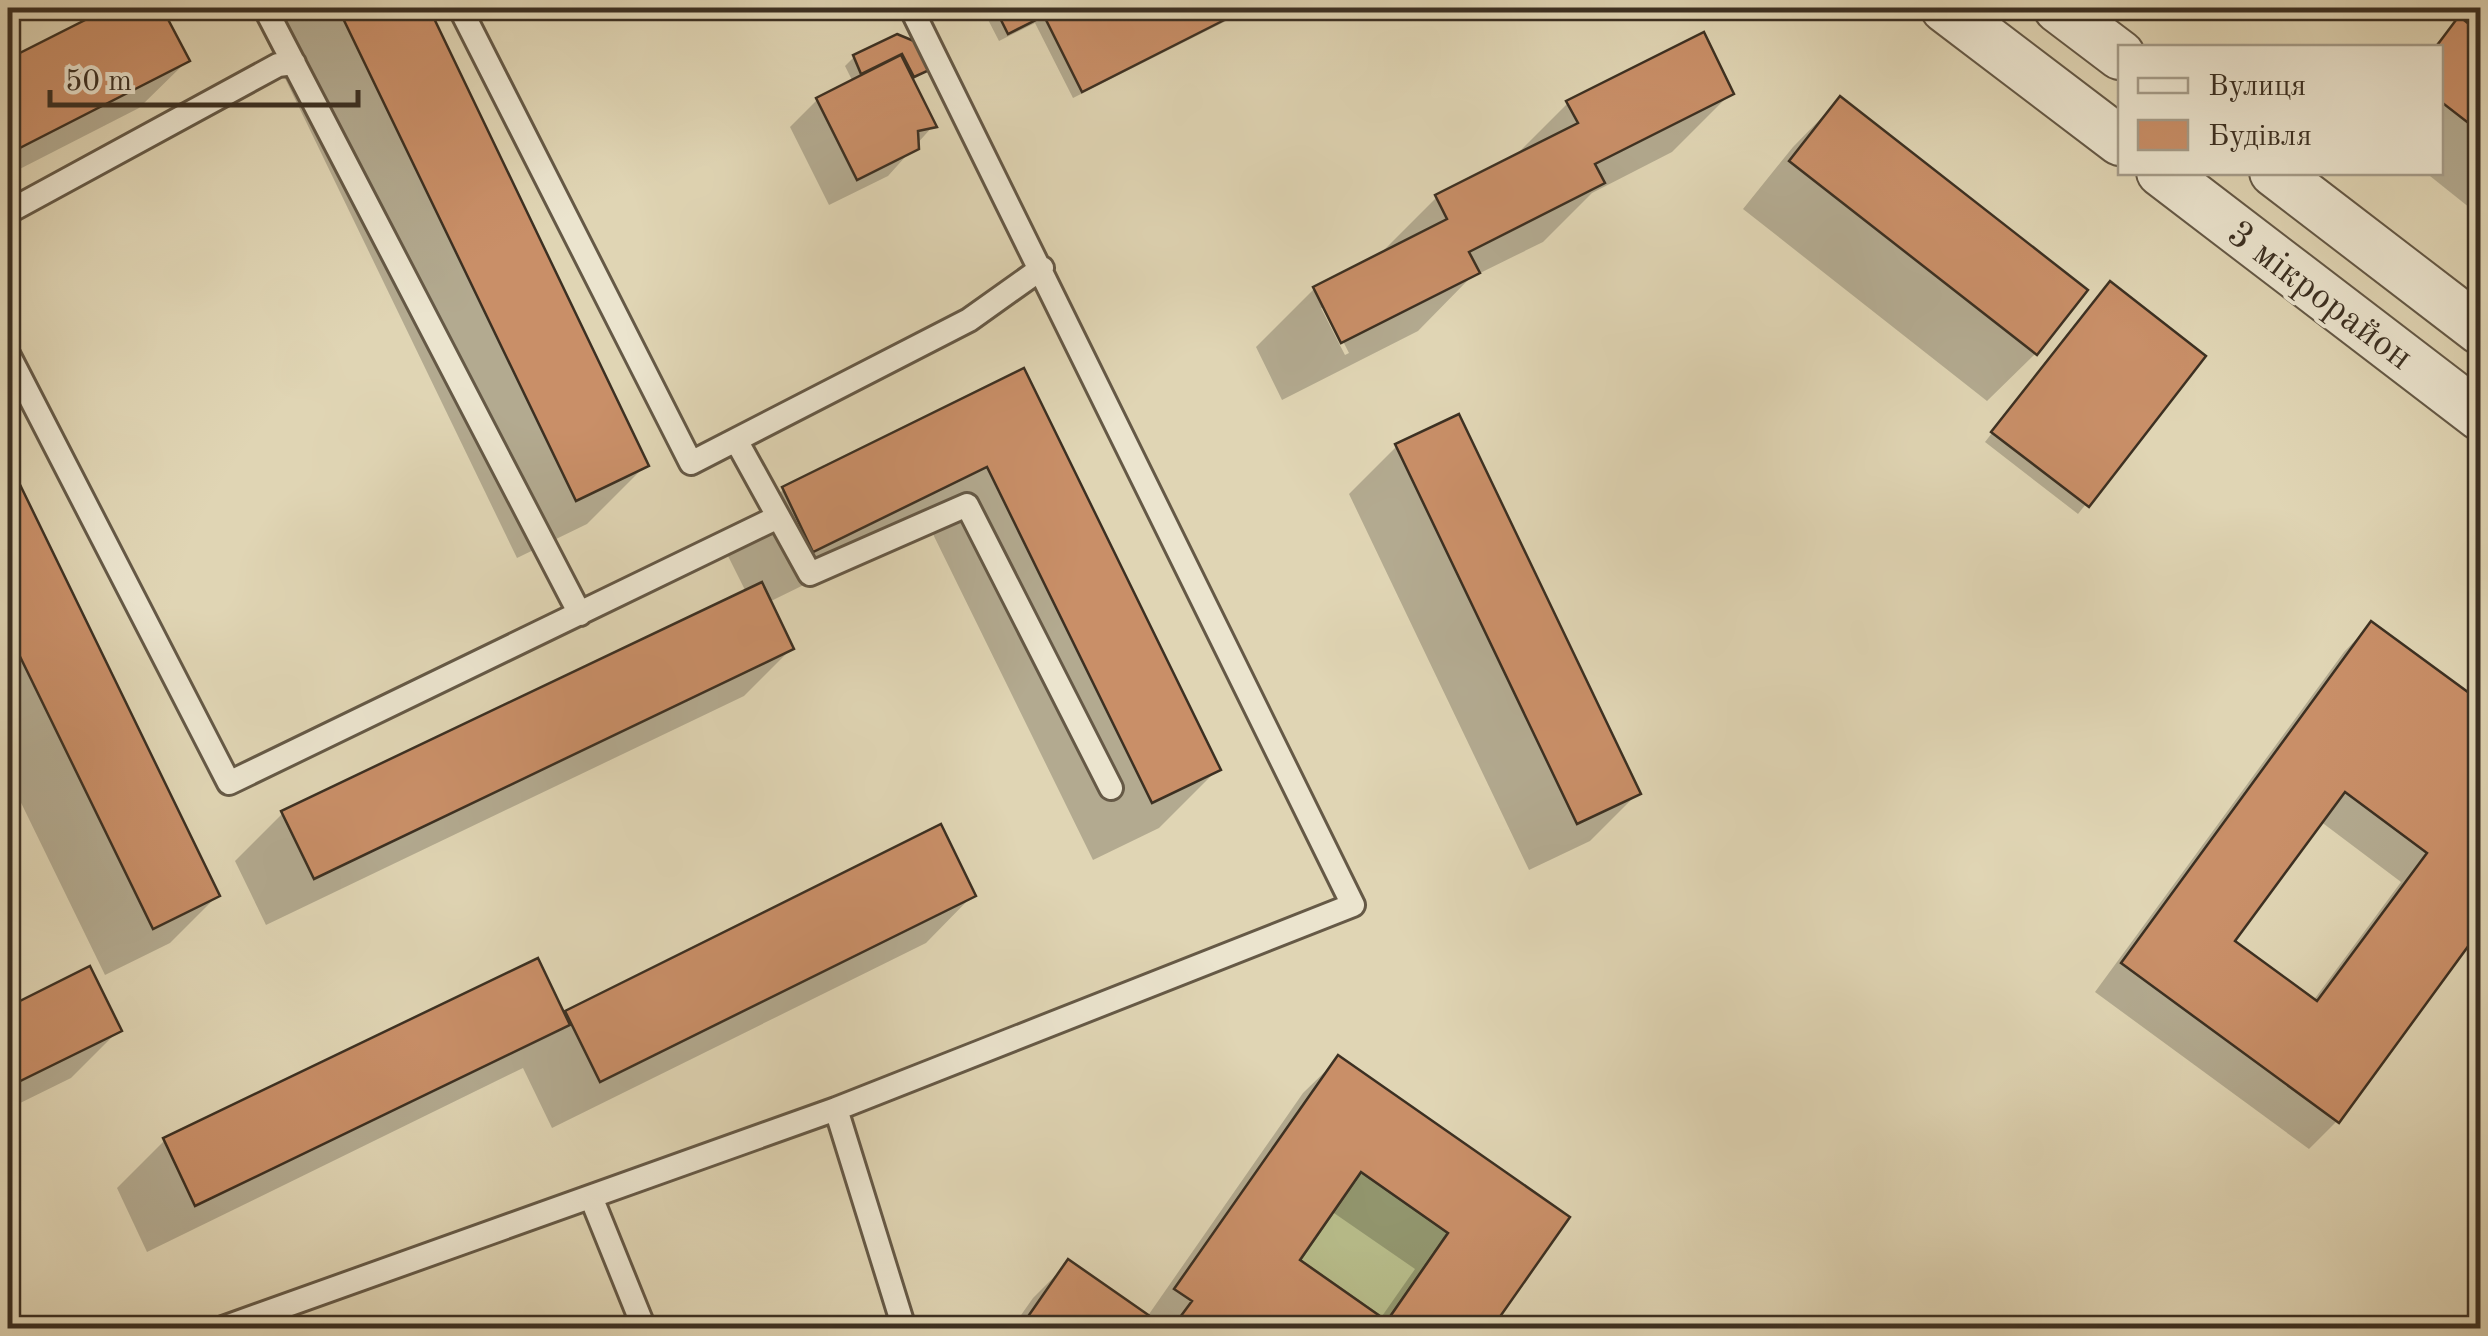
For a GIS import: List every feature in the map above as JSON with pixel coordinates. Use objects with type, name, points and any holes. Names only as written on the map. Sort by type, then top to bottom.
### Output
[{"type":"street","points":[[1945,8],[2118,139]]},
{"type":"street","points":[[2058,8],[2118,53]]},
{"type":"street","name":"3 мікрорайон","points":[[2166,175],[2480,416]]},
{"type":"street","name":"3 мікрорайон","points":[[2278,175],[2480,330]]},
{"type":"lane","points":[[265,8],[580,614]]},
{"type":"lane","points":[[460,8],[691,464],[968,320],[1042,268]]},
{"type":"lane","points":[[223,1328],[836,1110],[1353,905],[911,8]]},
{"type":"lane","points":[[8,212],[278,66],[294,63]]},
{"type":"lane","points":[[8,354],[229,783],[778,518]]},
{"type":"lane","points":[[736,440],[810,574],[968,505],[1111,788]]},
{"type":"lane","points":[[836,1110],[904,1328]]},
{"type":"lane","points":[[591,1198],[644,1328]]},
{"type":"green space","points":[[1361,1172],[1448,1233],[1387,1321],[1300,1260]]},
{"type":"building","points":[[109,8],[162,8],[190,61],[8,154],[8,59]]},
{"type":"building","points":[[338,8],[429,8],[649,466],[576,501]]},
{"type":"building","points":[[995,8],[1248,8],[1082,92],[1044,16],[1008,34]]},
{"type":"building","points":[[2459,16],[2480,33],[2480,132],[2443,103],[2443,45],[2437,45]]},
{"type":"building","points":[[1704,32],[1734,94],[1595,164],[1605,183],[1469,252],[1480,273],[1341,343],[1313,287],[1447,219],[1435,195],[1578,123],[1566,101]]},
{"type":"building","points":[[897,34],[926,46],[936,67],[914,77],[902,54],[861,74],[853,55]]},
{"type":"building","points":[[901,55],[937,127],[918,131],[919,149],[857,180],[816,98]]},
{"type":"building","points":[[1840,96],[2088,290],[2037,355],[1789,161]]},
{"type":"building","points":[[2110,281],[2206,356],[2089,507],[1991,432]]},
{"type":"building","points":[[1024,368],[1221,770],[1152,803],[987,467],[813,552],[782,487]]},
{"type":"building","points":[[1459,414],[1641,794],[1577,824],[1395,444]]},
{"type":"building","points":[[8,460],[220,896],[153,929],[8,632]]},
{"type":"building","points":[[762,582],[794,649],[314,879],[281,811]]},
{"type":"building","points":[[2371,621],[2480,701],[2480,930],[2339,1123],[2121,963]],"holes":[[[2345,792],[2427,853],[2317,1001],[2235,941]]]},
{"type":"building","points":[[941,824],[976,896],[600,1082],[565,1011]]},
{"type":"building","points":[[538,958],[570,1025],[195,1206],[163,1138]]},
{"type":"building","points":[[90,966],[122,1031],[8,1087],[8,1007]]},
{"type":"building","points":[[1338,1055],[1570,1217],[1492,1328],[1172,1328],[1192,1301],[1174,1289]],"holes":[[[1361,1172],[1448,1233],[1387,1321],[1300,1260]]]},
{"type":"building","points":[[1068,1259],[1167,1328],[1020,1328]]}]
